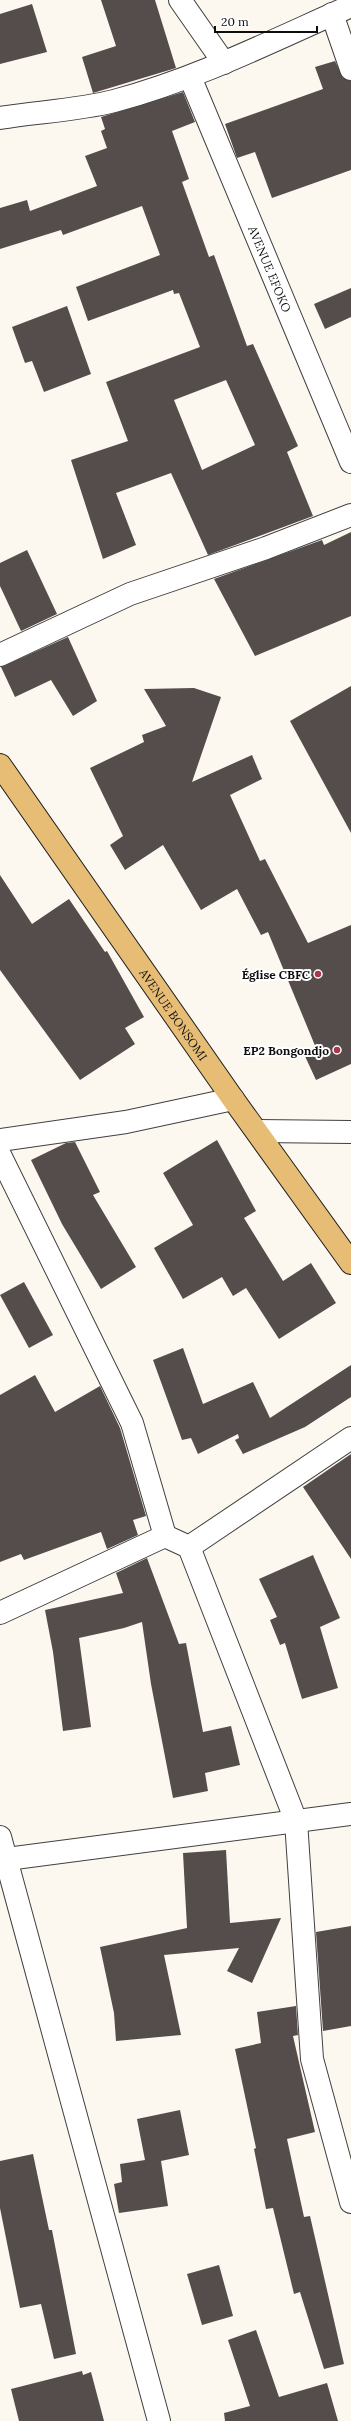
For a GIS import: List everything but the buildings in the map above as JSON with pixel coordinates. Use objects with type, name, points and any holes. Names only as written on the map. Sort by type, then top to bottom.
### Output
[{"type":"main road","name":"AVENUE BONSOMI","points":[[0,765],[233,1099],[351,1263]]},
{"type":"street","points":[[180,0],[224,63]]},
{"type":"street","points":[[0,118],[113,101],[190,76],[224,63],[342,10],[351,69]]},
{"type":"street","name":"AVENUE EFOKO","points":[[190,76],[351,462]]},
{"type":"street","points":[[0,655],[130,594],[266,548],[351,515]]},
{"type":"street","points":[[0,1140],[126,1122],[233,1099]]},
{"type":"street","points":[[257,1131],[351,1132]]},
{"type":"street","points":[[0,1154],[132,1423],[165,1536],[189,1547],[296,1821],[312,2059],[351,2202]]},
{"type":"street","points":[[189,1547],[351,1438]]},
{"type":"street","points":[[0,1613],[165,1536]]},
{"type":"street","points":[[7,1859],[351,1814]]},
{"type":"street","points":[[0,1837],[159,2421]]},
{"type":"place","name":"Église CBFC","points":[[318,974]]},
{"type":"place","name":"EP2 Bongondjo","points":[[337,1050]]}]
